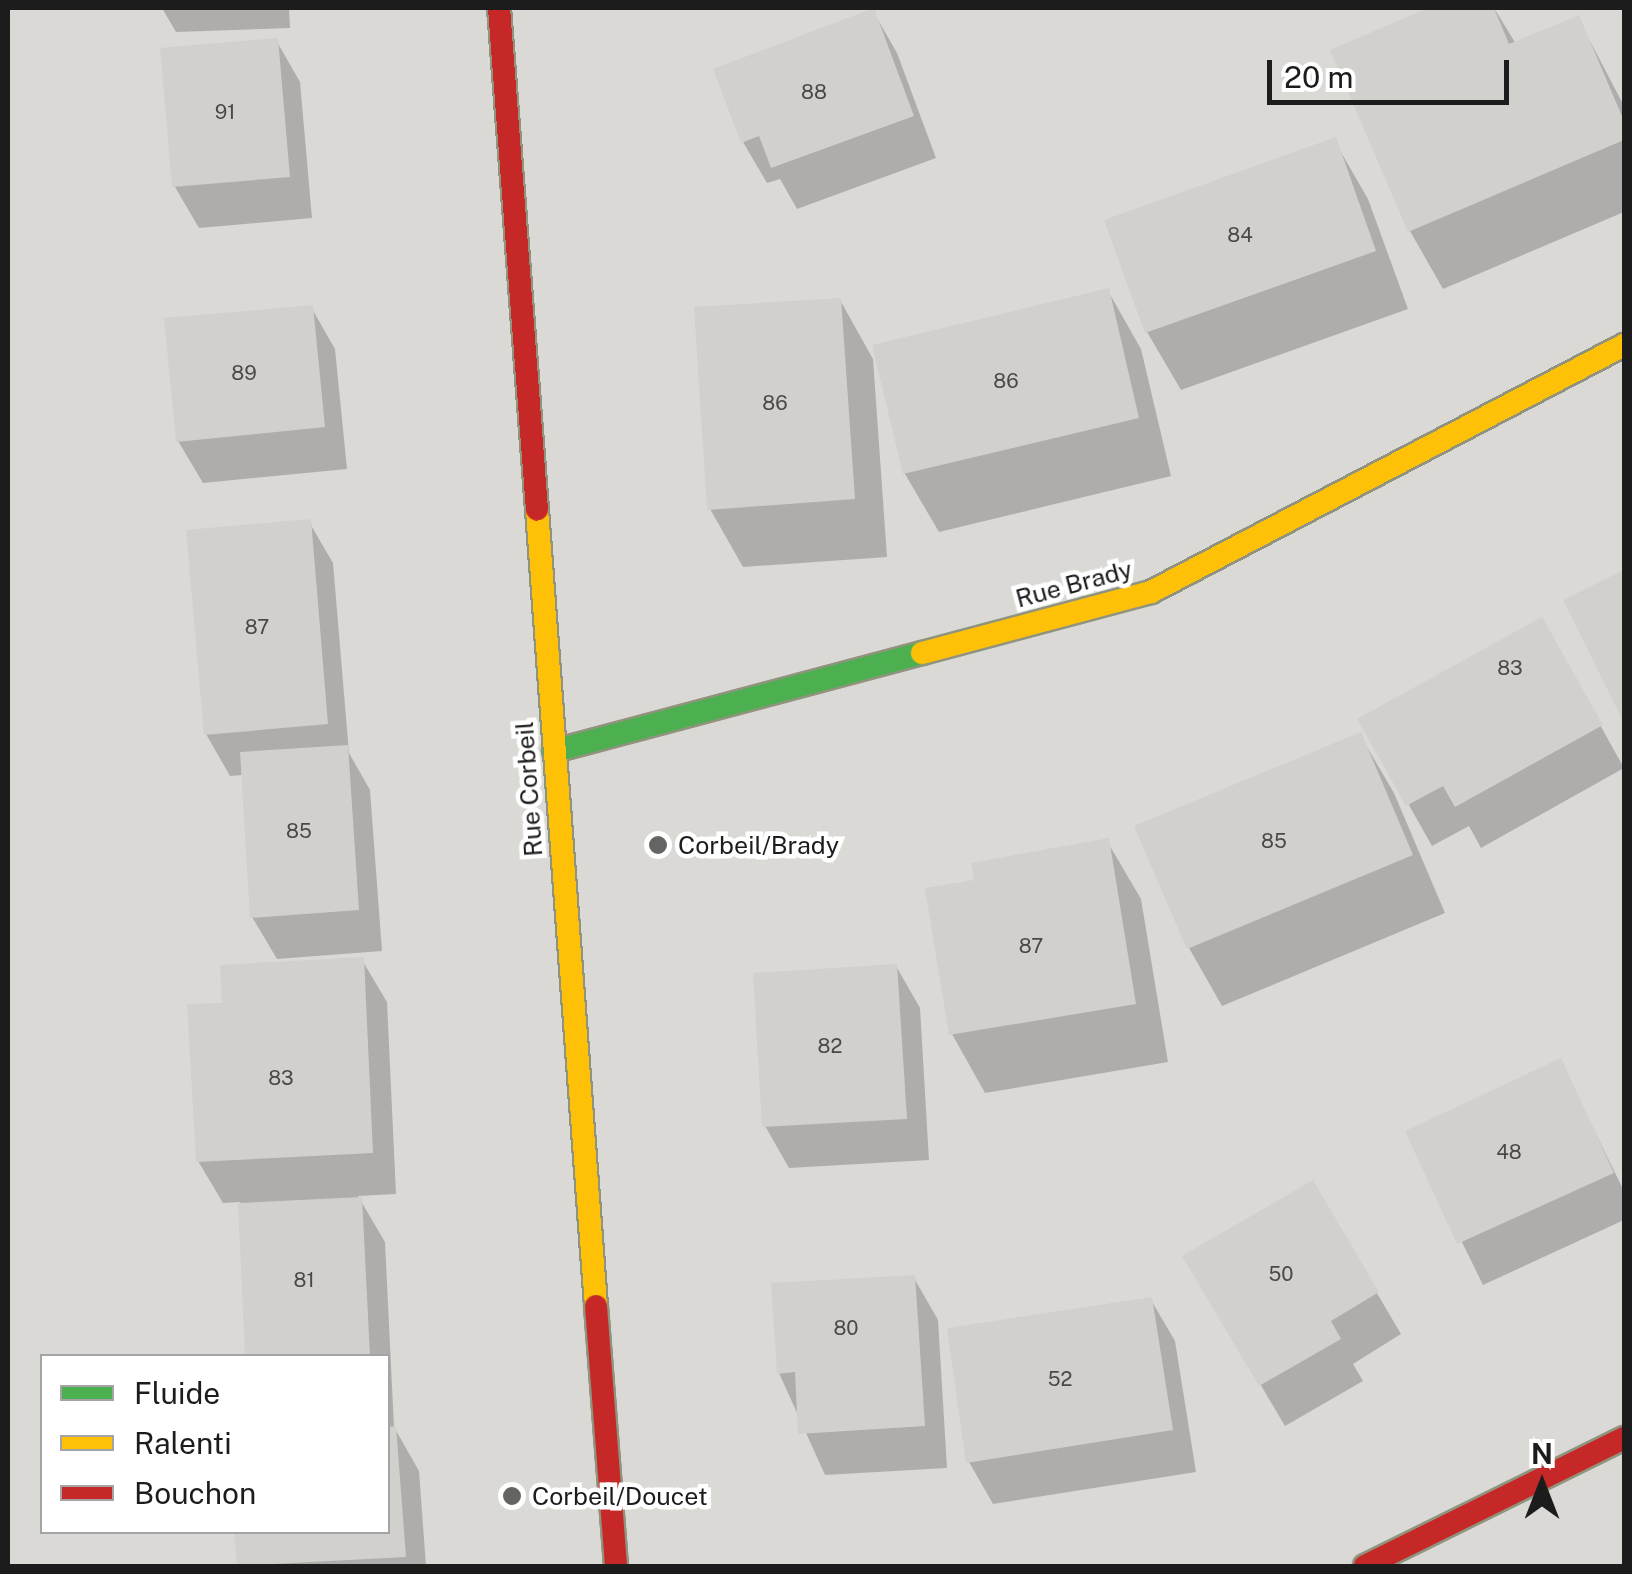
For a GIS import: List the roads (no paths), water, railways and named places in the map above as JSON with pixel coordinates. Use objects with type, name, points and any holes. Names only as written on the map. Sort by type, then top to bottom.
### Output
[{"type":"street","name":"Rue Corbeil","points":[[499,8],[616,1566]]},
{"type":"street","name":"Rue Brady","points":[[554,751],[1152,592],[1624,345]]},
{"type":"street","points":[[1365,1566],[1624,1438]]},
{"type":"place","name":"Corbeil/Brady","points":[[658,845]]},
{"type":"place","name":"Corbeil/Doucet","points":[[512,1496]]}]
